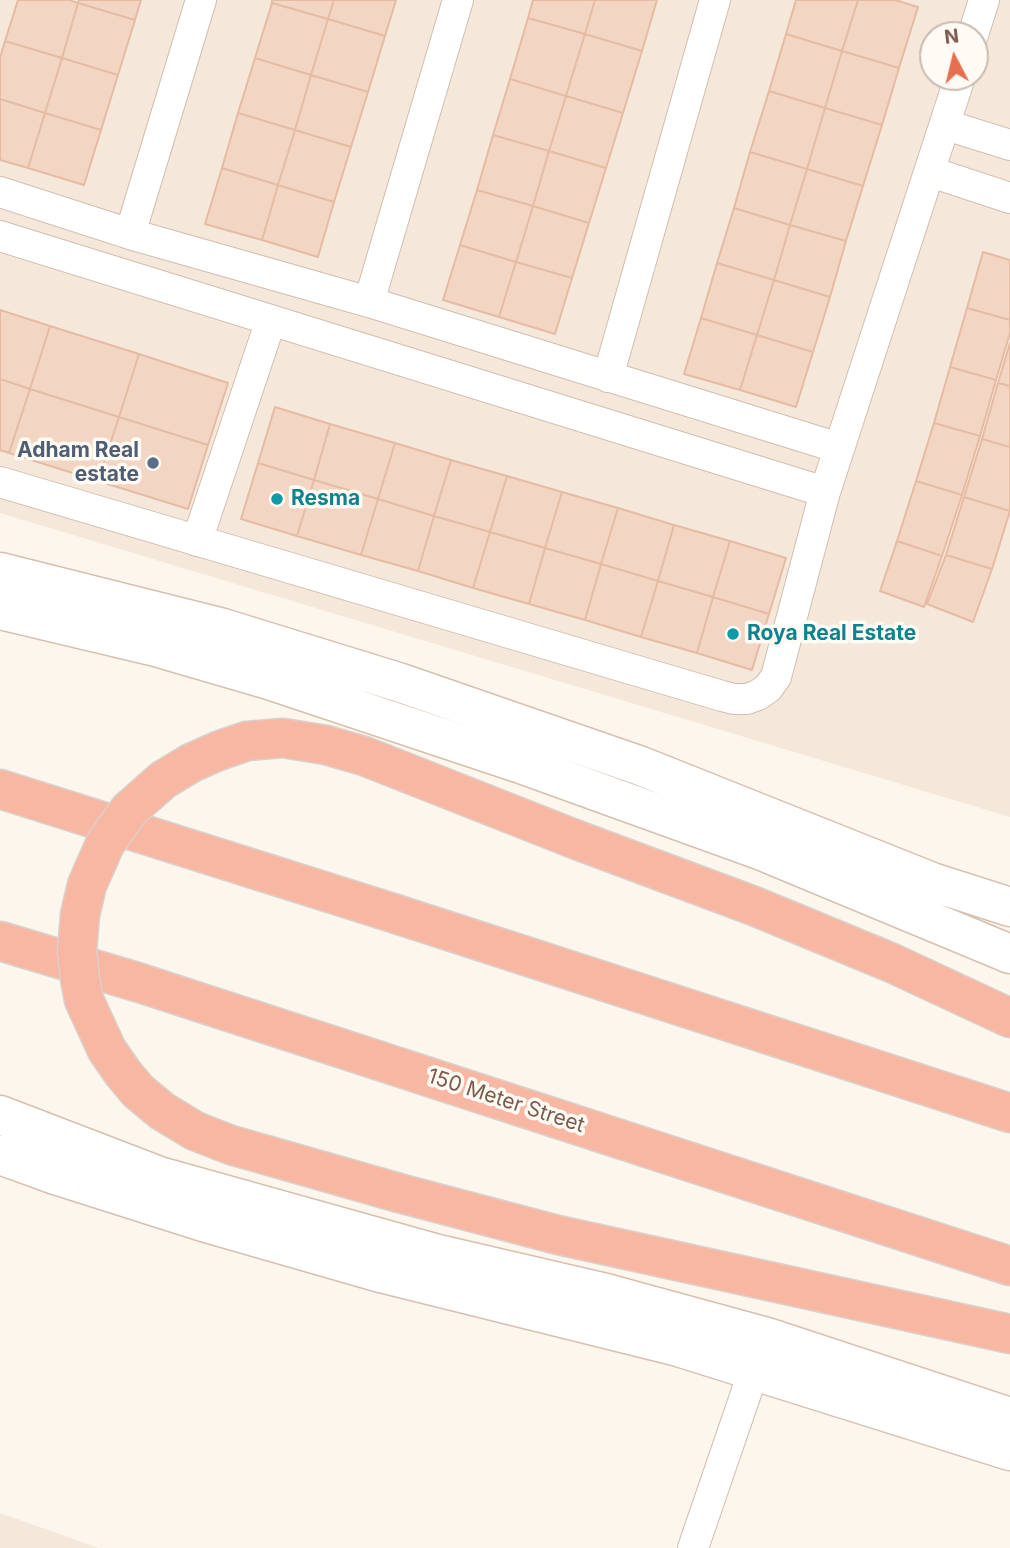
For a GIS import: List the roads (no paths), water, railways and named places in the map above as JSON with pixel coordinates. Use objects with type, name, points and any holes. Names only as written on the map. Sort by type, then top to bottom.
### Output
[{"type":"highway","points":[[1010,1018],[892,963],[754,906],[364,756],[326,745],[283,738],[247,741],[218,751],[163,780],[129,810],[105,844],[87,885],[80,915],[77,951],[84,1000],[107,1050],[138,1091],[162,1111],[195,1131],[231,1145],[558,1236],[1010,1334]]},
{"type":"highway","points":[[0,789],[1010,1113]]},
{"type":"highway","name":"150 Meter Street","points":[[0,941],[140,982],[1010,1266]]},
{"type":"street","points":[[130,234],[201,0]]},
{"type":"street","points":[[369,302],[458,0]]},
{"type":"street","points":[[608,377],[715,0]]},
{"type":"street","points":[[977,21],[984,0]]},
{"type":"street","points":[[0,482],[722,696],[747,699],[758,695],[768,688],[776,677],[825,492],[956,91]]},
{"type":"street","points":[[946,125],[1010,145]]},
{"type":"street","points":[[930,172],[1010,198]]},
{"type":"street","points":[[0,192],[130,234],[369,302],[839,448]]},
{"type":"street","points":[[0,236],[825,492]]},
{"type":"street","points":[[197,541],[271,320]]},
{"type":"street","points":[[469,381],[484,338]]},
{"type":"street","points":[[0,572],[223,628],[411,687],[641,766],[932,882],[1010,907]]},
{"type":"street","points":[[0,610],[156,647],[269,680],[518,763],[762,851],[1010,954]]},
{"type":"street","points":[[0,1115],[159,1176],[438,1254],[606,1293],[767,1337],[1010,1417]]},
{"type":"street","points":[[0,1155],[203,1222],[377,1272],[675,1346],[1010,1451]]},
{"type":"street","points":[[692,1548],[754,1370]]},
{"type":"place","name":"Adham Real estate","points":[[153,463]]},
{"type":"place","name":"Resma","points":[[277,499]]},
{"type":"place","name":"Roya Real Estate","points":[[733,634]]}]
